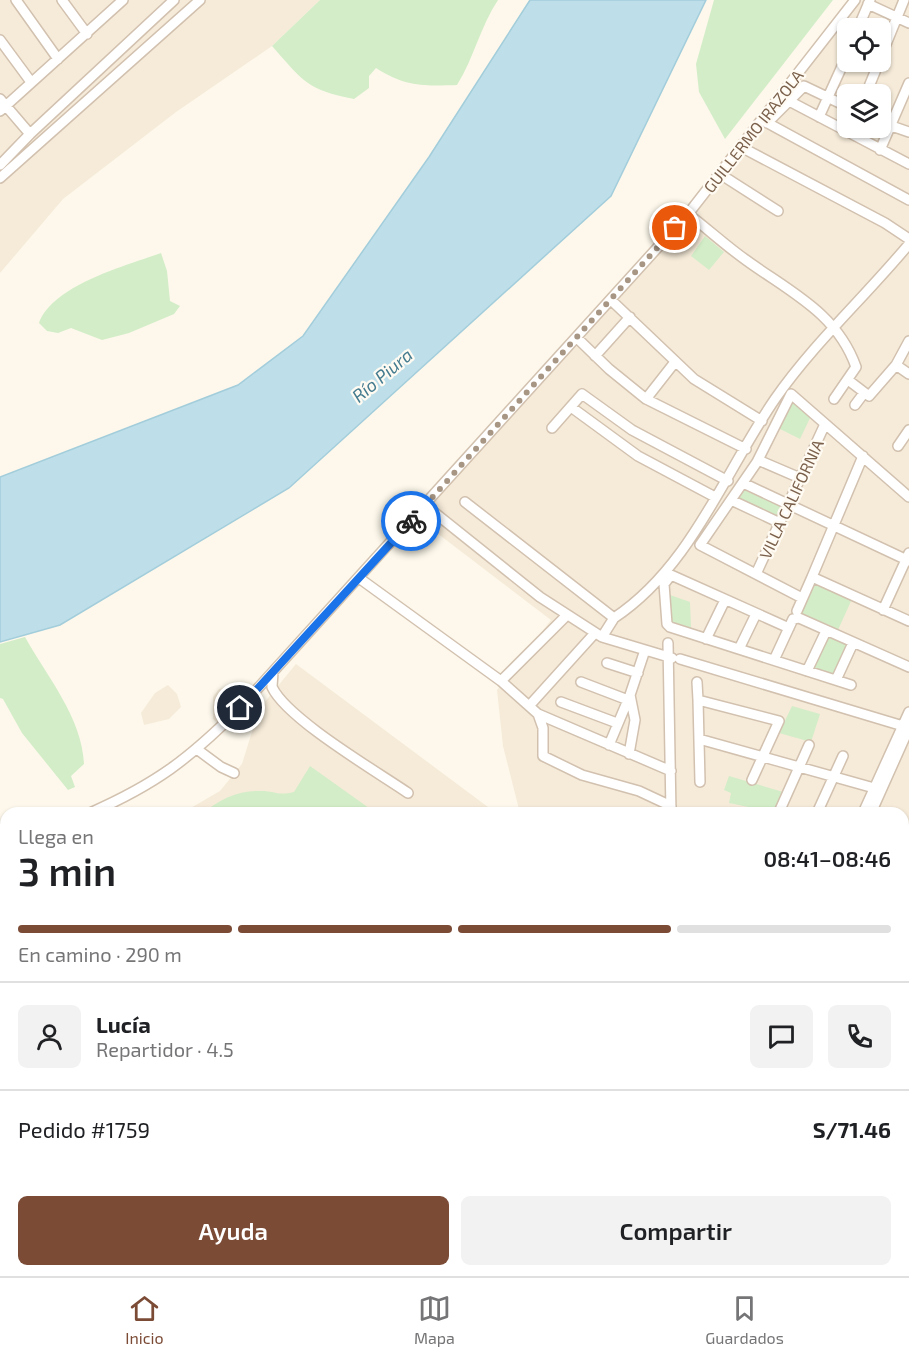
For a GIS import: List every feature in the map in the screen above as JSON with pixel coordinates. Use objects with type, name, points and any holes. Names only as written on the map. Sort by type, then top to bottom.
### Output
[{"type":"street","points":[[16,0],[58,59]]},
{"type":"street","points":[[62,0],[87,34]]},
{"type":"street","points":[[107,0],[114,9]]},
{"type":"street","points":[[30,134],[2,105],[87,34],[123,0]]},
{"type":"street","points":[[1,168],[30,134],[174,0]]},
{"type":"street","name":"GUILLERMO IRAZOLA","points":[[102,807],[162,777],[198,750],[273,672],[688,214],[764,121],[855,0]]},
{"type":"street","points":[[891,32],[904,0]]},
{"type":"street","points":[[1,168],[196,1]]},
{"type":"street","points":[[862,18],[869,2],[909,23]]},
{"type":"street","points":[[0,39],[31,82]]},
{"type":"street","points":[[819,117],[840,72]]},
{"type":"street","points":[[909,83],[891,127],[909,132]]},
{"type":"street","points":[[837,102],[804,86],[791,102],[764,121],[909,200]]},
{"type":"street","points":[[791,102],[837,125]]},
{"type":"street","points":[[862,138],[880,150],[909,164]]},
{"type":"street","points":[[880,150],[886,138]]},
{"type":"street","points":[[741,147],[885,223],[909,239]]},
{"type":"street","points":[[720,174],[778,211]]},
{"type":"street","points":[[688,214],[727,246],[812,305],[835,326],[856,368],[834,399]]},
{"type":"street","points":[[529,706],[614,618],[657,584],[728,481],[762,421],[814,347],[909,244]]},
{"type":"street","points":[[611,300],[694,379],[762,421]]},
{"type":"street","points":[[595,356],[630,317]]},
{"type":"street","points":[[577,338],[646,399],[746,448]]},
{"type":"street","points":[[855,405],[896,365],[909,341]]},
{"type":"street","points":[[646,399],[675,362]]},
{"type":"street","points":[[896,365],[909,374]]},
{"type":"street","points":[[848,380],[866,394]]},
{"type":"street","points":[[552,428],[582,394],[632,430],[728,481]]},
{"type":"street","points":[[802,598],[700,545],[758,460],[791,394],[909,497]]},
{"type":"street","points":[[571,406],[632,452],[715,497]]},
{"type":"street","name":"VILLA CALIFORNIA","points":[[756,574],[825,423]]},
{"type":"street","points":[[898,446],[909,430]]},
{"type":"street","points":[[797,611],[863,456]]},
{"type":"street","points":[[758,460],[800,478]]},
{"type":"street","points":[[743,483],[908,558],[883,610]]},
{"type":"street","points":[[731,500],[780,523]]},
{"type":"street","points":[[465,502],[614,618]]},
{"type":"street","points":[[425,505],[566,616],[598,635],[906,727]]},
{"type":"street","points":[[789,628],[671,575],[664,584],[668,626],[851,685]]},
{"type":"street","points":[[812,577],[909,621]]},
{"type":"street","points":[[359,578],[501,681],[538,714],[670,771]]},
{"type":"street","points":[[706,639],[724,600]]},
{"type":"street","points":[[739,649],[756,614]]},
{"type":"street","points":[[501,681],[566,616]]},
{"type":"street","points":[[774,660],[793,619],[799,618],[909,667]]},
{"type":"street","points":[[807,671],[826,631]]},
{"type":"street","points":[[668,643],[675,659],[670,771],[671,807]]},
{"type":"street","points":[[836,680],[853,643]]},
{"type":"street","points":[[609,745],[645,650]]},
{"type":"street","points":[[607,663],[638,673]]},
{"type":"street","points":[[273,672],[272,687],[287,705],[311,726],[408,793]]},
{"type":"street","points":[[581,682],[629,697]]},
{"type":"street","points":[[697,682],[700,782]]},
{"type":"street","points":[[629,697],[635,720],[629,754]]},
{"type":"street","points":[[698,700],[779,722],[752,780]]},
{"type":"street","points":[[561,702],[617,723]]},
{"type":"street","points":[[873,807],[906,727],[909,712]]},
{"type":"street","points":[[538,714],[543,738],[541,753],[549,760],[582,775],[652,796],[667,807]]},
{"type":"street","points":[[543,738],[547,731],[560,723]]},
{"type":"street","points":[[866,807],[906,727]]},
{"type":"street","points":[[699,739],[874,788]]},
{"type":"street","points":[[781,807],[809,745]]},
{"type":"street","points":[[198,750],[221,767],[234,773]]},
{"type":"street","points":[[821,807],[843,756]]},
{"type":"shaded area","points":[[0,0],[320,0],[272,46],[176,112],[63,199],[0,273]]},
{"type":"shaded area","points":[[858,0],[909,0],[909,807],[518,807],[503,746],[497,690],[551,620],[416,517],[635,277],[837,26],[837,72],[891,72],[891,18],[844,18]]},
{"type":"shaded area","points":[[296,664],[488,807],[192,807],[220,791],[242,764],[259,709]]},
{"type":"shaded area","points":[[168,685],[177,694],[181,707],[169,719],[144,725],[141,713],[155,693]]},
{"type":"shaded area","points":[[229,687],[238,694],[234,707],[218,723],[213,719],[213,697],[219,689]]},
{"type":"green space","points":[[320,0],[498,0],[457,85],[415,84],[396,79],[376,68],[369,76],[369,88],[354,99],[316,88],[299,76],[272,46]]},
{"type":"green space","points":[[714,0],[833,0],[725,139],[699,92],[696,64]]},
{"type":"green space","points":[[705,236],[724,252],[709,270],[691,256]]},
{"type":"green space","points":[[161,253],[167,271],[170,301],[180,306],[174,314],[129,333],[102,340],[71,328],[58,333],[47,331],[39,323],[47,310],[59,298],[74,288],[110,271]]},
{"type":"green space","points":[[791,401],[810,418],[800,439],[778,428]]},
{"type":"green space","points":[[744,490],[782,507],[777,519],[737,499]]},
{"type":"green space","points":[[816,583],[852,599],[838,630],[800,613]]},
{"type":"green space","points":[[670,595],[690,602],[691,628],[669,621]]},
{"type":"green space","points":[[828,635],[847,645],[834,675],[814,668]]},
{"type":"green space","points":[[25,637],[62,698],[82,747],[84,764],[71,776],[75,787],[68,790],[22,733],[3,699],[0,698],[0,644]]},
{"type":"green space","points":[[792,706],[820,714],[811,742],[779,733]]},
{"type":"green space","points":[[310,766],[368,807],[212,807],[245,792],[261,791],[284,794],[294,792]]},
{"type":"green space","points":[[729,776],[783,792],[776,807],[749,807],[729,803],[731,793],[724,790]]},
{"type":"water","name":"Río Piura","points":[[530,0],[706,0],[611,196],[289,488],[60,625],[0,642],[0,477],[238,385],[303,336],[429,157]]},
{"type":"way so far","points":[[411,521],[675,228]]},
{"type":"route","points":[[240,708],[411,521]]}]
